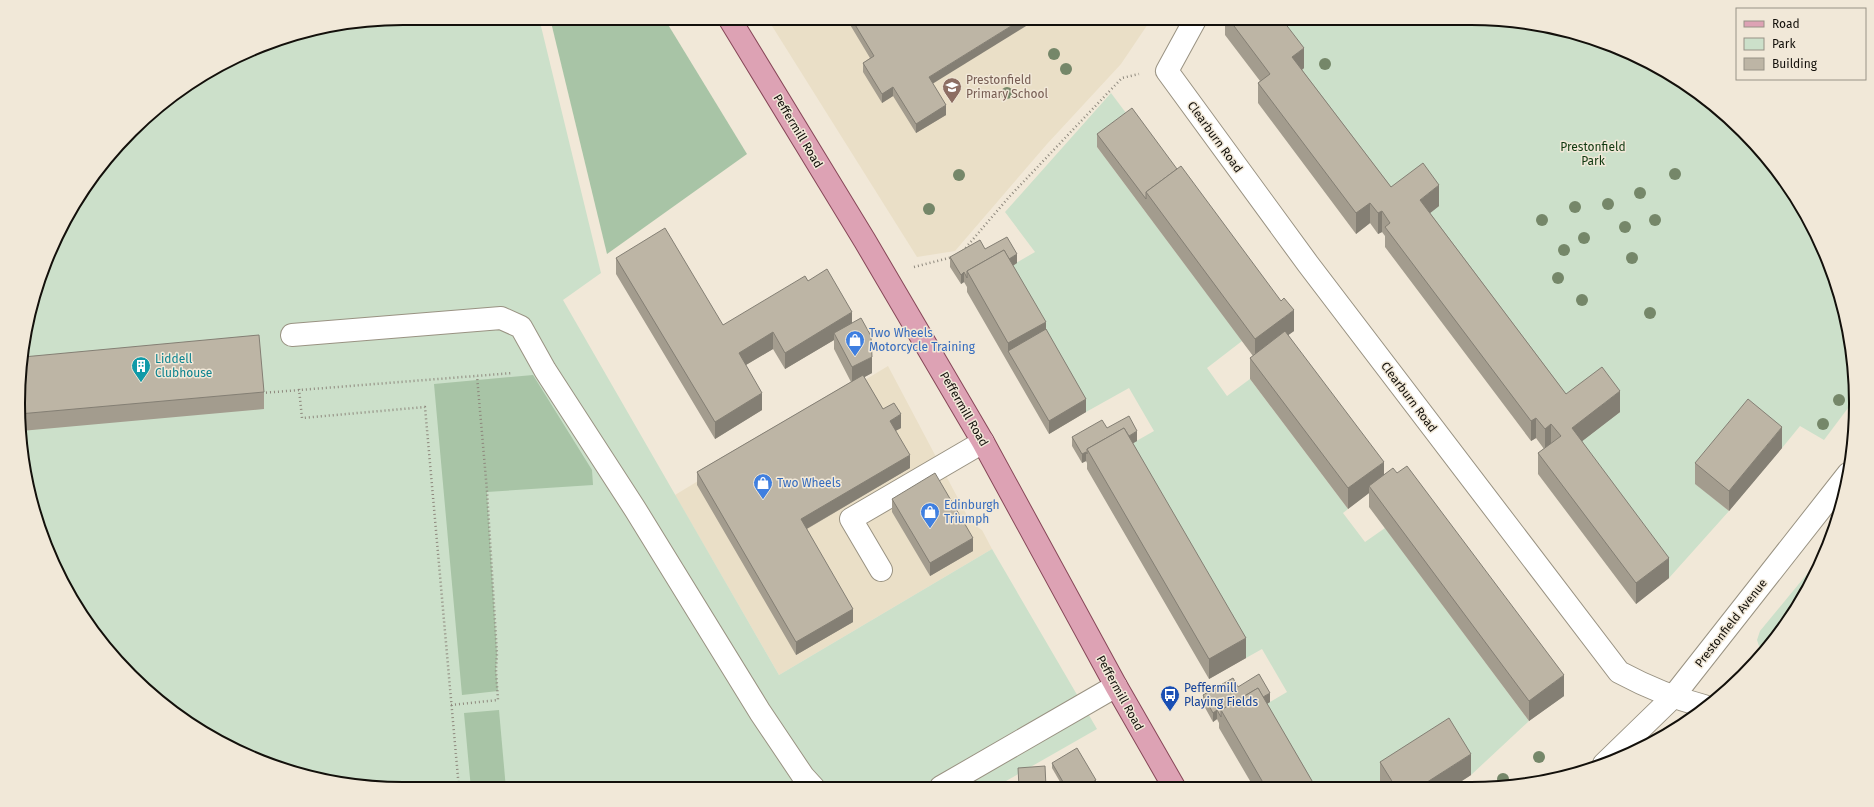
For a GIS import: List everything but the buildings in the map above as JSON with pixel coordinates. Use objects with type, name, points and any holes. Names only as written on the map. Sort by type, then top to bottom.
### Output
[{"type":"main road","name":"Peffermill Road","points":[[733,25],[885,275],[983,442],[1116,686],[1171,782]]},
{"type":"street","points":[[1167,71],[1192,25]]},
{"type":"street","name":"Clearburn Road","points":[[1167,71],[1308,264],[1619,672],[1672,698],[1700,705]]},
{"type":"street","points":[[292,336],[501,318],[521,327],[545,370],[643,523],[760,712],[808,782]]},
{"type":"street","points":[[881,570],[851,519],[983,442]]},
{"type":"street","name":"Prestonfield Avenue","points":[[1616,753],[1672,698],[1840,484]]},
{"type":"street","points":[[950,782],[1116,686]]},
{"type":"path","points":[[885,275],[960,254],[1009,197],[1122,78],[1128,75],[1167,71]]},
{"type":"path","points":[[262,392],[545,370]]},
{"type":"path","points":[[451,705],[498,700],[496,670],[497,654],[487,491],[477,376]]},
{"type":"path","points":[[300,389],[302,418],[425,407],[458,782]]},
{"type":"shaded area","name":"Prestonfield Primary School","points":[[771,25],[1147,25],[1121,64],[1047,144],[955,251],[917,257]]},
{"type":"shaded area","points":[[888,366],[971,523],[982,530],[992,549],[779,675],[675,495]]},
{"type":"green space","points":[[541,25],[601,273],[563,300],[779,675],[992,549],[1097,729],[1006,781],[379,781],[330,775],[282,762],[236,743],[193,718],[173,704],[136,671],[103,634],[89,614],[64,571],[54,548],[45,525],[32,477],[28,453],[25,404],[28,354],[32,330],[45,282],[54,259],[64,236],[89,193],[119,154],[154,119],[173,103],[214,76],[236,64],[282,45],[330,32],[379,26]]},
{"type":"green space","points":[[552,25],[668,25],[747,154],[607,254]]},
{"type":"green space","name":"Prestonfield Park","points":[[1271,25],[1470,25],[1520,28],[1568,38],[1615,54],[1660,76],[1701,103],[1738,136],[1755,154],[1785,193],[1810,236],[1829,282],[1842,330],[1846,354],[1849,407],[1824,440],[1800,426],[1782,448],[1749,420],[1696,484],[1729,511],[1669,578],[1572,449],[1566,415],[1391,208]]},
{"type":"green space","points":[[1111,93],[1132,121],[1097,147],[1242,341],[1207,368],[1227,396],[1250,379],[1348,509],[1343,513],[1365,542],[1385,528],[1529,721],[1471,775],[1449,738],[1380,782],[1301,782],[1258,709],[1287,692],[1262,649],[1246,658],[1124,448],[1154,431],[1129,388],[1086,412],[1004,270],[1035,252],[1005,212]]},
{"type":"green space","points":[[533,375],[592,470],[593,485],[487,492],[498,691],[462,695],[434,384]]},
{"type":"green space","points":[[1811,570],[1785,614],[1760,648],[1757,640],[1760,631]]},
{"type":"green space","points":[[499,710],[505,782],[470,782],[464,713]]},
{"type":"place","name":"Prestonfield Primary School","points":[[952,104]]},
{"type":"place","name":"Two Wheels Motorcycle Training","points":[[855,357]]},
{"type":"place","name":"Liddell Clubhouse","points":[[141,383]]},
{"type":"place","name":"Two Wheels","points":[[763,500]]},
{"type":"place","name":"Edinburgh Triumph","points":[[930,529]]},
{"type":"place","name":"Peffermill Playing Fields","points":[[1170,712]]}]
